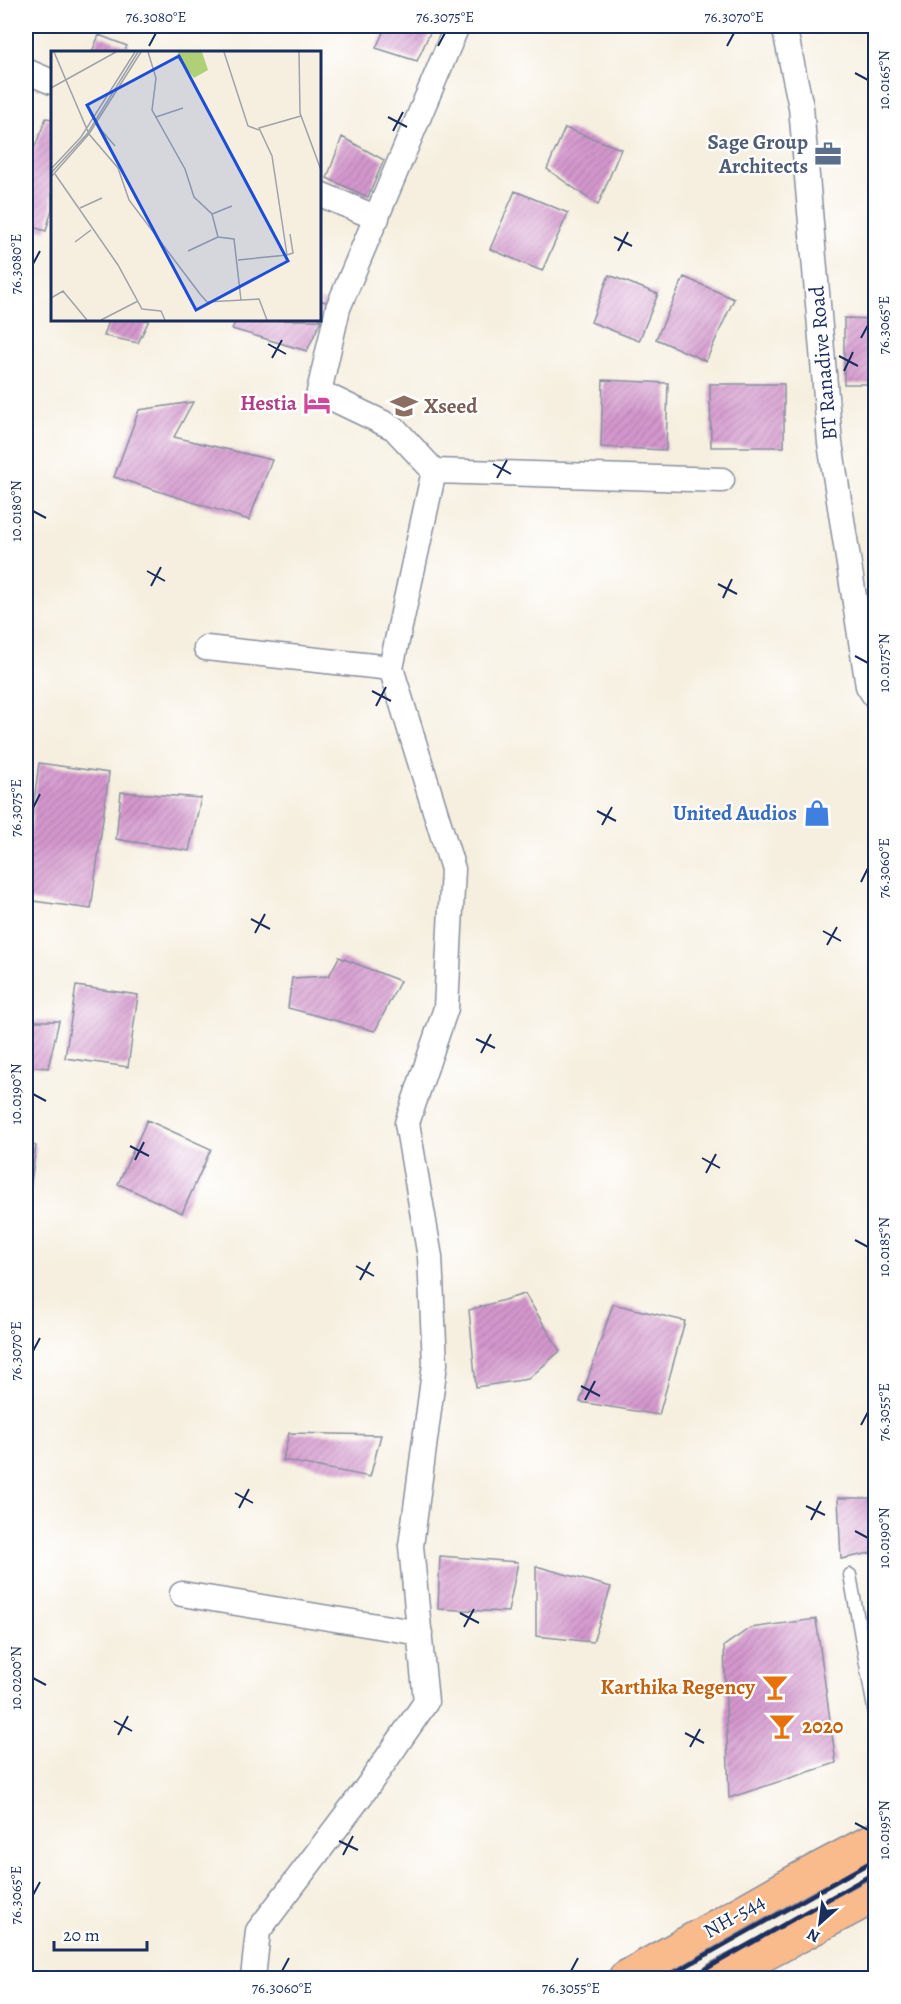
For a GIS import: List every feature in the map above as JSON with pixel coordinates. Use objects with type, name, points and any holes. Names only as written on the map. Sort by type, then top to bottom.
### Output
[{"type":"main road","name":"NH-544","points":[[625,1978],[800,1879],[876,1839]]},
{"type":"main road","points":[[719,1978],[876,1895]]},
{"type":"street","points":[[457,26],[338,308],[319,392],[394,428],[434,471],[722,480]]},
{"type":"street","name":"BT Ranadive Road","points":[[784,26],[801,107],[836,486],[868,686],[876,698]]},
{"type":"street","points":[[26,71],[51,82]]},
{"type":"street","points":[[321,194],[377,218]]},
{"type":"street","points":[[253,1978],[258,1931],[365,1790],[426,1702],[411,1546],[435,1364],[430,1257],[407,1123],[446,1008],[453,869],[391,668],[434,471]]},
{"type":"street","points":[[207,648],[391,668]]},
{"type":"street","points":[[182,1593],[420,1633]]},
{"type":"lane","points":[[850,1575],[876,1720]]},
{"type":"building","points":[[386,26],[433,26],[417,61],[376,48]]},
{"type":"building","points":[[99,35],[127,46],[124,51],[92,51]]},
{"type":"building","points":[[46,118],[51,119],[51,213],[46,231],[26,225],[26,170]]},
{"type":"building","points":[[565,128],[621,149],[598,205],[547,169]]},
{"type":"building","points":[[342,137],[384,160],[368,197],[327,178]]},
{"type":"building","points":[[515,191],[568,213],[542,271],[490,249]]},
{"type":"building","points":[[609,275],[658,294],[639,341],[591,322]]},
{"type":"building","points":[[684,277],[734,299],[706,361],[656,339]]},
{"type":"building","points":[[321,300],[329,303],[321,320]]},
{"type":"building","points":[[844,318],[876,319],[876,384],[844,384]]},
{"type":"building","points":[[109,321],[149,321],[138,343],[104,336]]},
{"type":"building","points":[[236,321],[321,321],[307,351],[232,329]]},
{"type":"building","points":[[603,380],[668,383],[666,450],[601,447]]},
{"type":"building","points":[[710,384],[784,384],[784,447],[711,447]]},
{"type":"building","points":[[193,402],[174,437],[272,460],[249,520],[114,477],[139,410]]},
{"type":"building","points":[[39,763],[109,773],[91,909],[26,900],[26,863]]},
{"type":"building","points":[[121,792],[201,798],[189,851],[116,839]]},
{"type":"building","points":[[339,957],[400,981],[375,1031],[288,1008],[292,978],[329,976]]},
{"type":"building","points":[[76,986],[138,995],[128,1067],[65,1058]]},
{"type":"building","points":[[26,1021],[59,1021],[48,1068],[26,1066]]},
{"type":"building","points":[[147,1120],[211,1149],[182,1213],[118,1184]]},
{"type":"building","points":[[26,1143],[36,1146],[28,1204],[26,1203]]},
{"type":"building","points":[[525,1294],[560,1351],[528,1379],[476,1387],[469,1310]]},
{"type":"building","points":[[613,1304],[685,1321],[659,1415],[580,1402]]},
{"type":"building","points":[[289,1433],[381,1435],[370,1477],[283,1460]]},
{"type":"building","points":[[838,1498],[872,1498],[876,1522],[876,1552],[841,1559]]},
{"type":"building","points":[[440,1556],[518,1562],[508,1612],[438,1609]]},
{"type":"building","points":[[536,1566],[611,1587],[593,1642],[536,1636]]},
{"type":"building","name":"Karthika Regency","points":[[816,1619],[836,1763],[729,1798],[724,1646],[750,1628]]},
{"type":"railway","points":[[665,1978],[876,1859]]},
{"type":"railway","points":[[690,1978],[876,1872]]},
{"type":"place","name":"Sage Group Architects","points":[[828,154]]},
{"type":"place","name":"Hestia","points":[[317,403]]},
{"type":"place","name":"Xseed","points":[[404,406]]},
{"type":"place","name":"United Audios","points":[[817,813]]},
{"type":"place","name":"Karthika Regency","points":[[775,1687]]},
{"type":"place","name":"2020","points":[[782,1726]]}]
